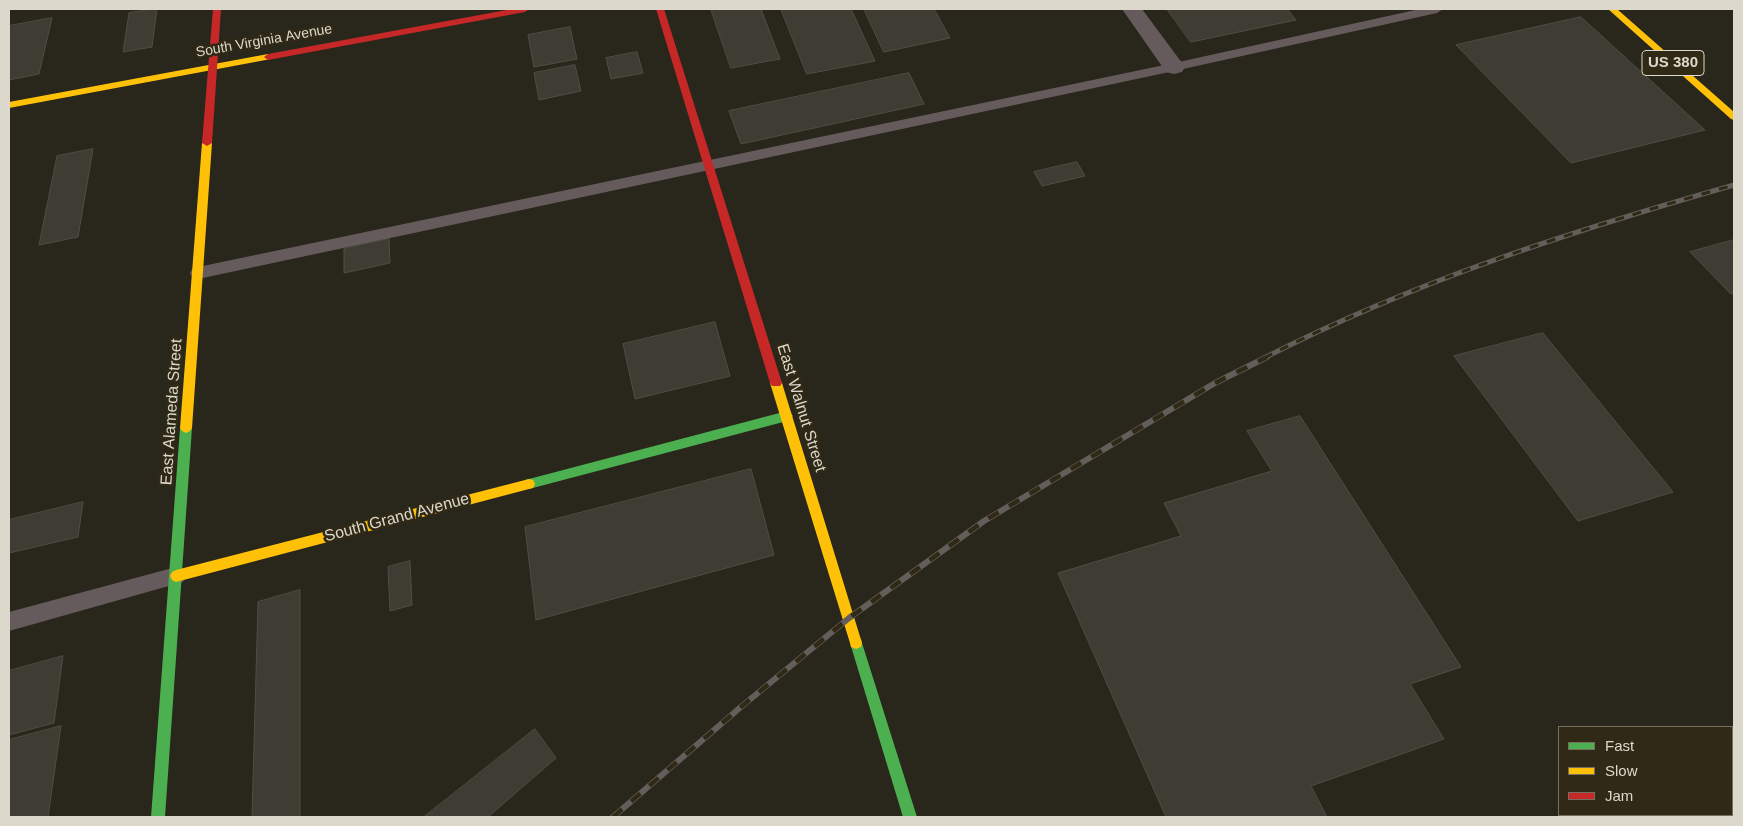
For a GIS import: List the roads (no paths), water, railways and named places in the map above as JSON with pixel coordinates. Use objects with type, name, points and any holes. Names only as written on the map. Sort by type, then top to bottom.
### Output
[{"type":"street","name":"East Alameda Street","points":[[158,817],[217,9]]},
{"type":"street","name":"South Virginia Avenue","points":[[9,104],[525,9]]},
{"type":"street","name":"East Walnut Street","points":[[660,9],[910,817]]},
{"type":"street","points":[[1132,9],[1174,67]]},
{"type":"street","name":"US 380","points":[[1612,9],[1734,117]]},
{"type":"street","name":"South Grand Avenue","points":[[176,576],[787,416]]},
{"type":"lane","points":[[198,272],[1174,67],[1437,9]]},
{"type":"lane","name":"South Grand Avenue","points":[[9,622],[176,576]]},
{"type":"railway","points":[[1264,358],[1378,305],[1495,260],[1673,202],[1734,185]]},
{"type":"railway","points":[[613,817],[742,706],[849,618],[984,521],[1215,383],[1267,357]]}]
